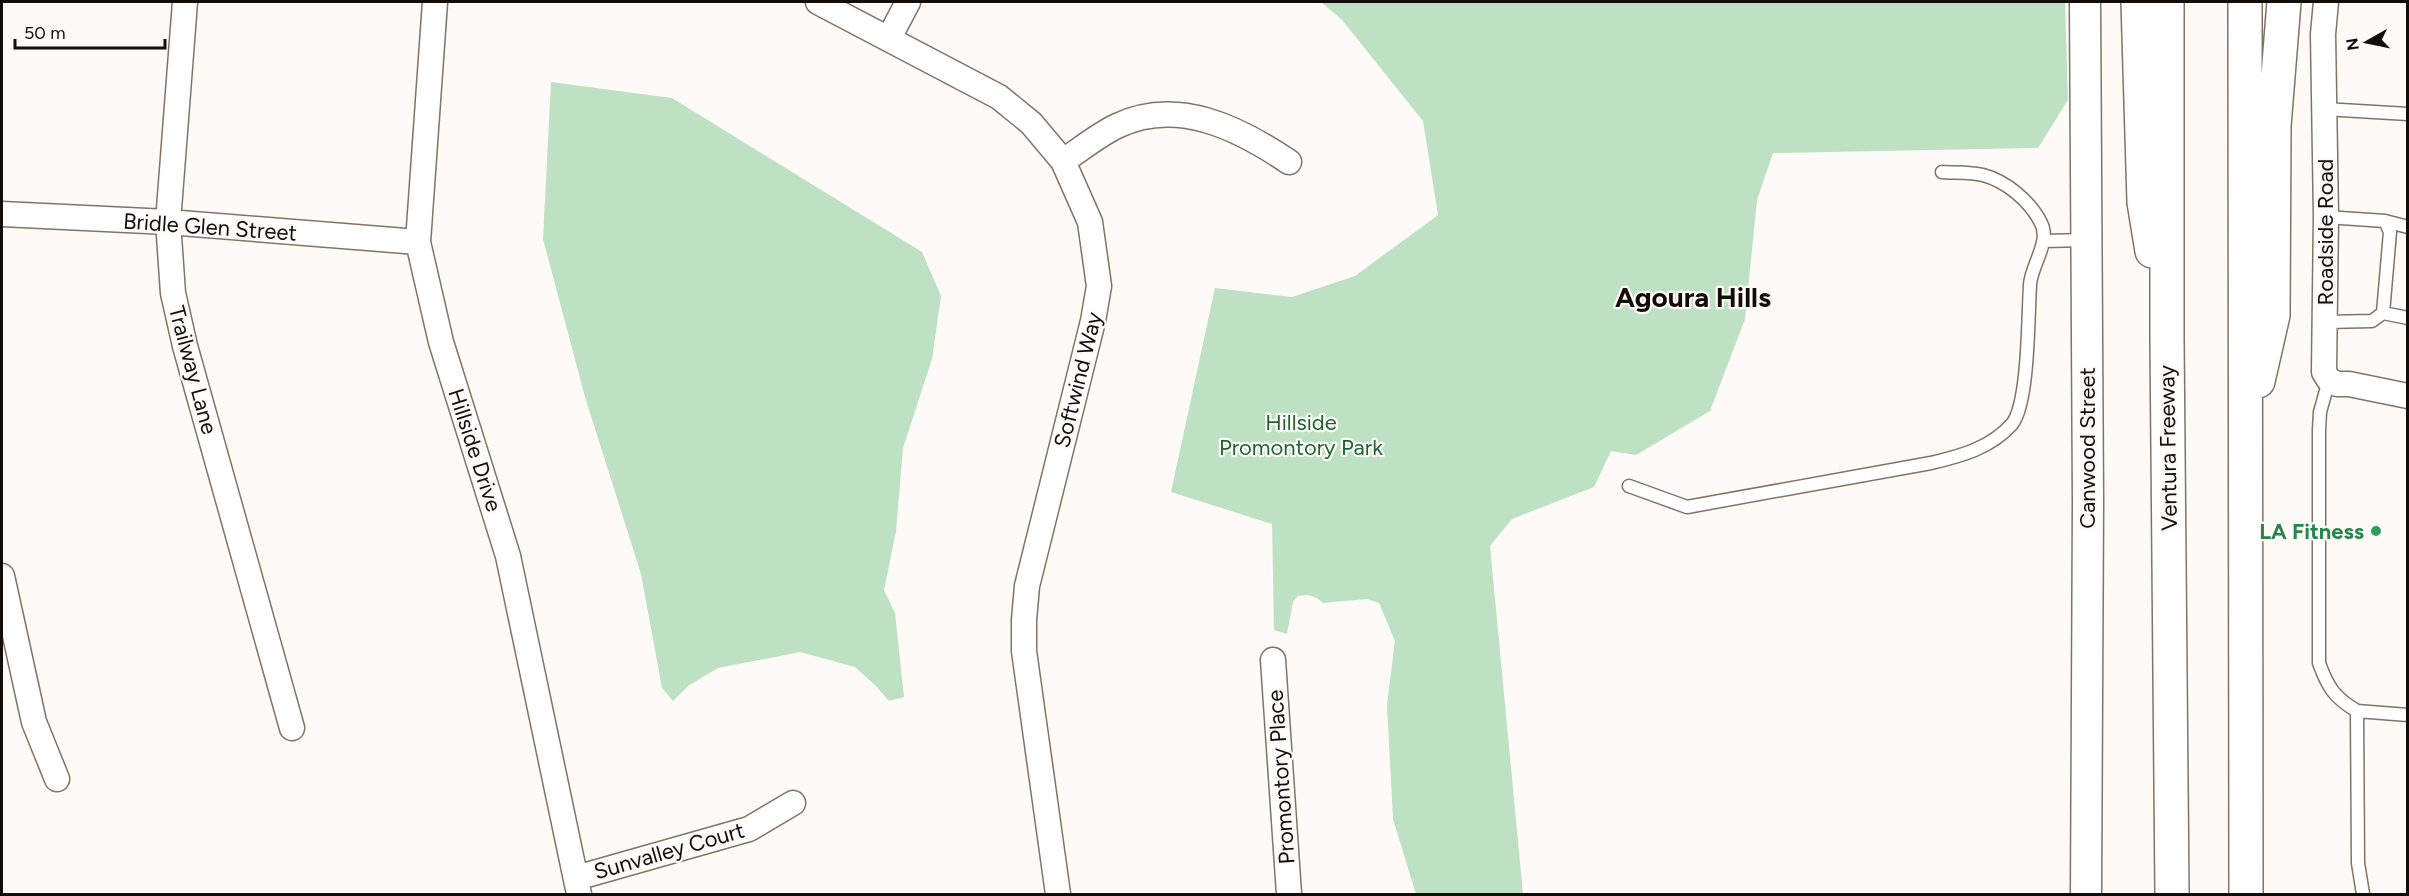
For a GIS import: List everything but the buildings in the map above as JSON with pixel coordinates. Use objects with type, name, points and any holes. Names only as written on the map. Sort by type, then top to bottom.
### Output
[{"type":"highway","points":[[2138,2],[2144,202],[2167,339]]},
{"type":"highway","name":"Ventura Freeway","points":[[2167,2],[2167,339],[2172,894]]},
{"type":"highway","points":[[2245,2],[2246,894]]},
{"type":"highway","points":[[2245,439],[2273,315],[2274,126],[2284,2]]},
{"type":"street","name":"Trailway Lane","points":[[185,2],[168,222],[173,293],[185,346],[292,729]]},
{"type":"street","name":"Hillside Drive","points":[[435,2],[418,242],[441,342],[508,556],[577,886]]},
{"type":"street","name":"Softwind Way","points":[[818,2],[999,97],[1031,123],[1063,161],[1090,222],[1099,286],[1093,321],[1027,586],[1024,620],[1024,651],[1058,894]]},
{"type":"street","points":[[889,38],[908,2]]},
{"type":"street","name":"Canwood Street","points":[[2085,2],[2086,894]]},
{"type":"street","name":"Roadside Road","points":[[2326,2],[2324,34],[2324,372],[2328,380]]},
{"type":"street","points":[[1063,161],[1117,126],[1144,116],[1188,115],[1228,126],[1261,143],[1289,162]]},
{"type":"street","name":"Bridle Glen Street","points":[[2,214],[168,222],[418,242]]},
{"type":"street","points":[[2328,380],[2337,384],[2349,384],[2408,396]]},
{"type":"street","points":[[2,576],[33,722],[57,779]]},
{"type":"street","name":"Promontory Place","points":[[1273,660],[1289,894]]},
{"type":"street","name":"Sunvalley Court","points":[[577,886],[749,829],[793,803]]},
{"type":"lane","points":[[2325,109],[2408,114]]},
{"type":"lane","points":[[1629,486],[1687,507],[1962,456],[1996,440],[2014,422],[2023,398],[2030,280],[2044,241],[2042,225],[2027,204],[2012,189],[1998,181],[1981,175],[1942,172]]},
{"type":"lane","points":[[2325,217],[2385,221],[2408,227]]},
{"type":"lane","points":[[2383,313],[2390,232],[2385,221]]},
{"type":"lane","points":[[2044,241],[2086,240]]},
{"type":"lane","points":[[2325,322],[2372,321],[2383,313],[2408,318]]},
{"type":"lane","points":[[2328,380],[2320,412],[2319,430],[2319,663],[2327,685],[2341,702],[2357,711],[2408,715]]},
{"type":"lane","points":[[2357,711],[2358,863],[2363,894]]},
{"type":"green space","name":"Hillside Promontory Park","points":[[1321,2],[2065,2],[2068,100],[2038,148],[1773,153],[1757,200],[1745,319],[1710,411],[1636,455],[1611,451],[1594,487],[1512,519],[1490,546],[1523,894],[1416,894],[1393,819],[1387,705],[1395,641],[1379,603],[1367,599],[1323,603],[1312,596],[1298,596],[1293,602],[1287,634],[1274,630],[1272,524],[1171,492],[1215,288],[1292,297],[1355,276],[1438,215],[1423,121],[1342,20]]},
{"type":"green space","points":[[551,82],[672,98],[922,252],[941,296],[932,359],[903,448],[896,531],[884,590],[895,613],[904,697],[889,701],[855,667],[800,652],[718,668],[688,686],[673,701],[662,688],[641,574],[585,397],[543,239]]},
{"type":"place","name":"LA Fitness","points":[[2376,531]]},
{"type":"district","name":"Agoura Hills","points":[[1693,297]]}]
